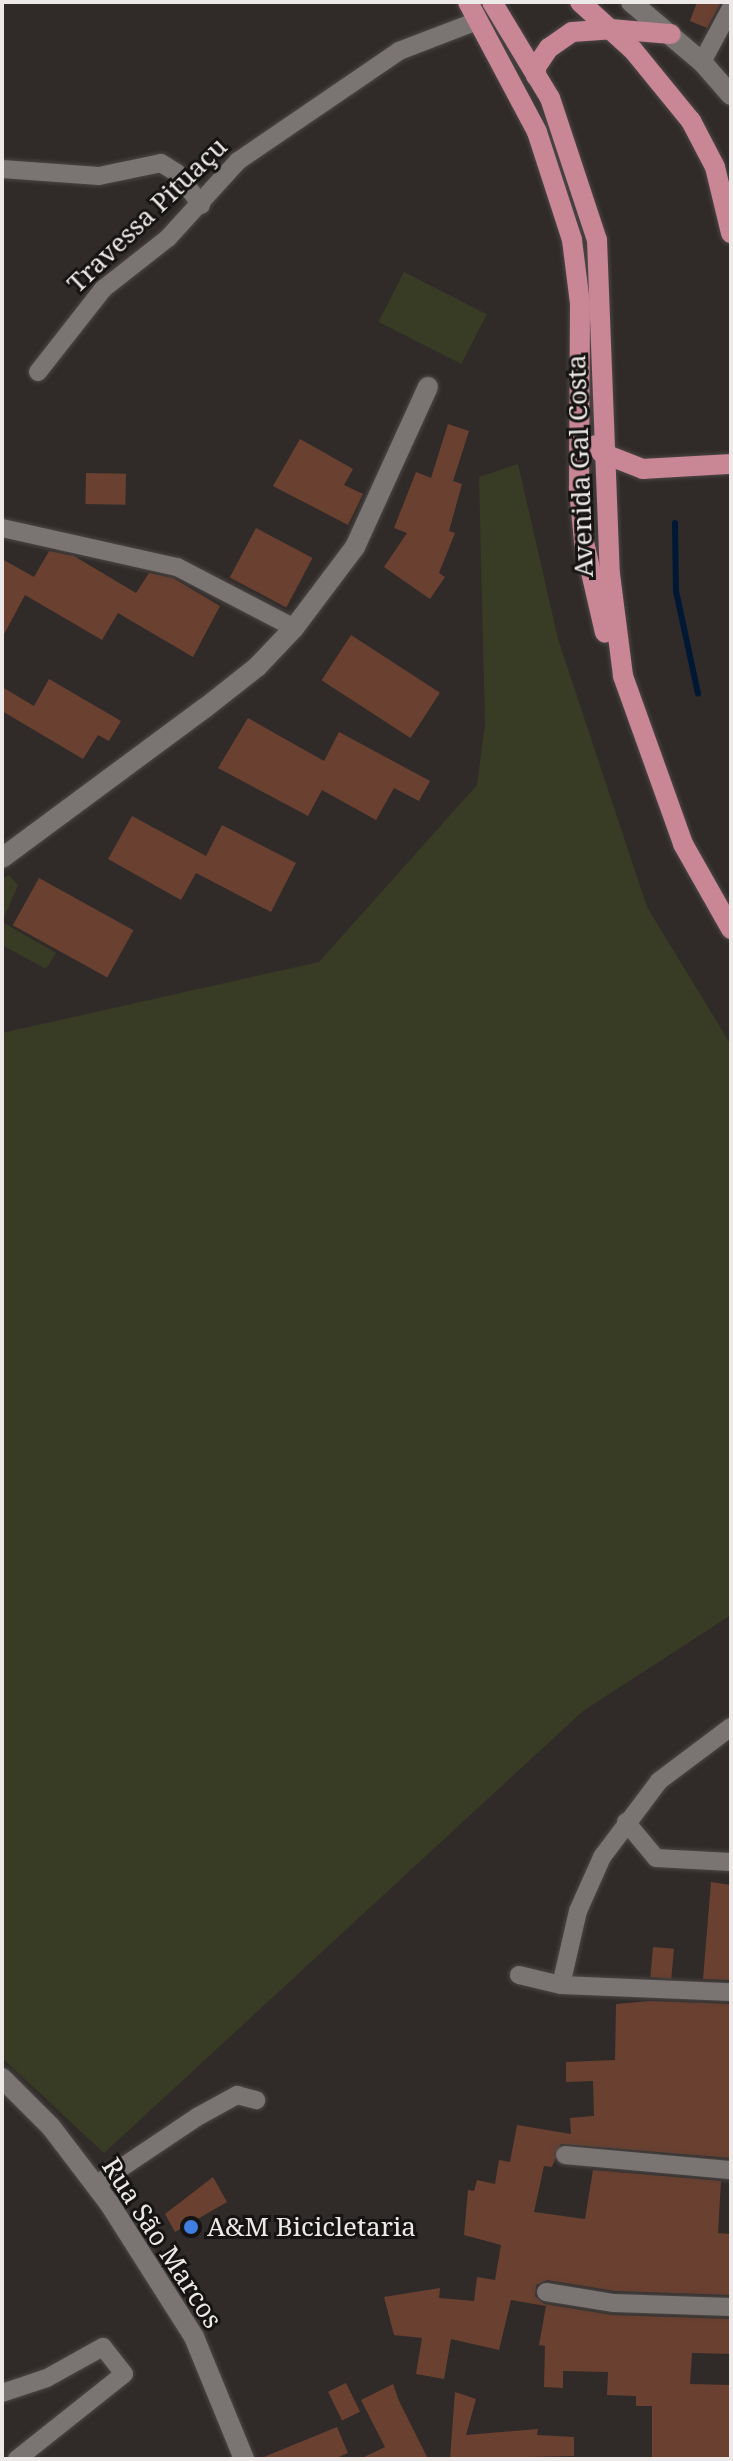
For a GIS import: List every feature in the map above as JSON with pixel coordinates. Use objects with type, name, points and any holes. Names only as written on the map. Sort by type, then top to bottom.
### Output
[{"type":"main road","name":"Avenida Gal Costa","points":[[492,2],[536,67],[572,155],[597,240],[602,453],[611,587],[623,676],[683,844],[731,929]]},
{"type":"main road","points":[[580,2],[611,29],[691,121],[715,167],[731,233]]},
{"type":"main road","points":[[472,11],[537,132],[572,240],[580,303],[579,409],[584,542],[608,647],[623,676]]},
{"type":"main road","points":[[537,132],[536,67],[549,48],[572,32],[611,29],[671,34]]},
{"type":"main road","points":[[579,409],[602,453],[643,469],[731,464]]},
{"type":"street","points":[[631,2],[702,62],[731,95]]},
{"type":"street","points":[[702,62],[731,8]]},
{"type":"street","name":"Travessa Pituaçu","points":[[38,372],[120,271],[153,252],[201,205],[219,176],[389,58],[472,11]]},
{"type":"street","points":[[2,169],[99,176],[161,163],[177,173],[201,205]]},
{"type":"street","points":[[2,858],[205,708],[257,667],[294,628],[355,547],[428,387]]},
{"type":"street","points":[[2,528],[177,567],[294,628]]},
{"type":"street","points":[[561,1985],[588,1881],[626,1822],[659,1781],[731,1727]]},
{"type":"street","points":[[626,1822],[656,1858],[731,1862]]},
{"type":"street","points":[[519,1975],[561,1985],[731,1992]]},
{"type":"street","name":"Rua São Marcos","points":[[2,2078],[97,2184],[194,2337],[244,2459]]},
{"type":"street","points":[[97,2184],[197,2117],[237,2095],[256,2100]]},
{"type":"street","points":[[565,2155],[731,2170]]},
{"type":"street","points":[[546,2292],[614,2303],[731,2307]]},
{"type":"street","points":[[2,2393],[47,2378],[105,2347],[124,2374],[17,2459]]},
{"type":"green space","points":[[404,272],[487,314],[461,364],[379,322]]},
{"type":"green space","points":[[518,464],[558,639],[647,907],[731,1045],[731,1615],[583,1711],[104,2153],[2,2058],[2,1033],[319,962],[477,785],[485,724],[479,477]]},
{"type":"green space","points":[[9,875],[18,885],[2,922],[2,879]]},
{"type":"green space","points":[[2,922],[56,953],[46,969],[2,945]]},
{"type":"building","points":[[697,2],[721,2],[707,28],[690,21]]},
{"type":"building","points":[[448,424],[469,431],[453,481],[462,484],[449,531],[455,533],[439,573],[445,577],[430,599],[384,567],[407,533],[394,528],[416,472],[431,478]]},
{"type":"building","points":[[300,439],[353,469],[344,485],[363,494],[348,525],[273,486]]},
{"type":"building","points":[[86,473],[126,474],[125,505],[85,504]]},
{"type":"building","points":[[256,528],[313,558],[286,607],[230,577]]},
{"type":"building","points":[[49,551],[74,556],[136,593],[149,573],[173,578],[220,606],[193,657],[118,613],[102,640],[25,595],[2,638],[2,559],[34,577]]},
{"type":"building","points":[[351,635],[440,693],[410,738],[322,680]]},
{"type":"building","points":[[49,679],[121,721],[109,741],[98,735],[83,759],[2,711],[2,687],[34,706]]},
{"type":"building","points":[[248,718],[324,761],[339,732],[430,781],[419,801],[394,788],[376,820],[322,790],[308,816],[218,768]]},
{"type":"building","points":[[132,816],[206,856],[222,825],[296,863],[271,912],[196,873],[181,900],[108,859]]},
{"type":"building","points":[[39,878],[133,930],[107,978],[13,925]]},
{"type":"building","points":[[711,1882],[731,1885],[731,1980],[703,1979]]},
{"type":"building","points":[[653,1947],[674,1949],[671,1979],[650,1977]]},
{"type":"building","points":[[650,2001],[731,2004],[731,2158],[561,2144],[552,2167],[544,2166],[534,2212],[585,2219],[593,2170],[721,2181],[718,2233],[731,2234],[731,2295],[615,2291],[547,2280],[536,2285],[535,2296],[544,2304],[612,2315],[731,2319],[731,2354],[692,2353],[690,2384],[731,2385],[731,2459],[652,2459],[652,2406],[636,2406],[636,2396],[607,2395],[608,2372],[563,2371],[563,2388],[544,2387],[545,2346],[539,2345],[546,2306],[511,2300],[499,2350],[451,2339],[444,2379],[416,2374],[422,2338],[394,2335],[384,2297],[440,2288],[439,2298],[474,2301],[477,2277],[495,2280],[501,2245],[464,2235],[468,2190],[474,2191],[477,2180],[495,2184],[499,2160],[510,2162],[517,2125],[571,2134],[570,2118],[594,2116],[593,2081],[566,2082],[566,2062],[615,2060],[616,2004]]},
{"type":"building","points":[[213,2177],[227,2202],[175,2232],[165,2214]]},
{"type":"building","points":[[346,2383],[360,2412],[342,2421],[328,2392]]},
{"type":"building","points":[[393,2384],[428,2459],[360,2459],[385,2447],[361,2400]]},
{"type":"building","points":[[455,2392],[476,2399],[466,2435],[538,2429],[537,2435],[574,2437],[574,2456],[450,2459]]},
{"type":"building","points":[[337,2427],[348,2453],[334,2459],[259,2459]]},
{"type":"waterway","points":[[675,523],[676,591],[698,694]]},
{"type":"place","name":"A&M Bicicletaria","points":[[191,2227]]}]
